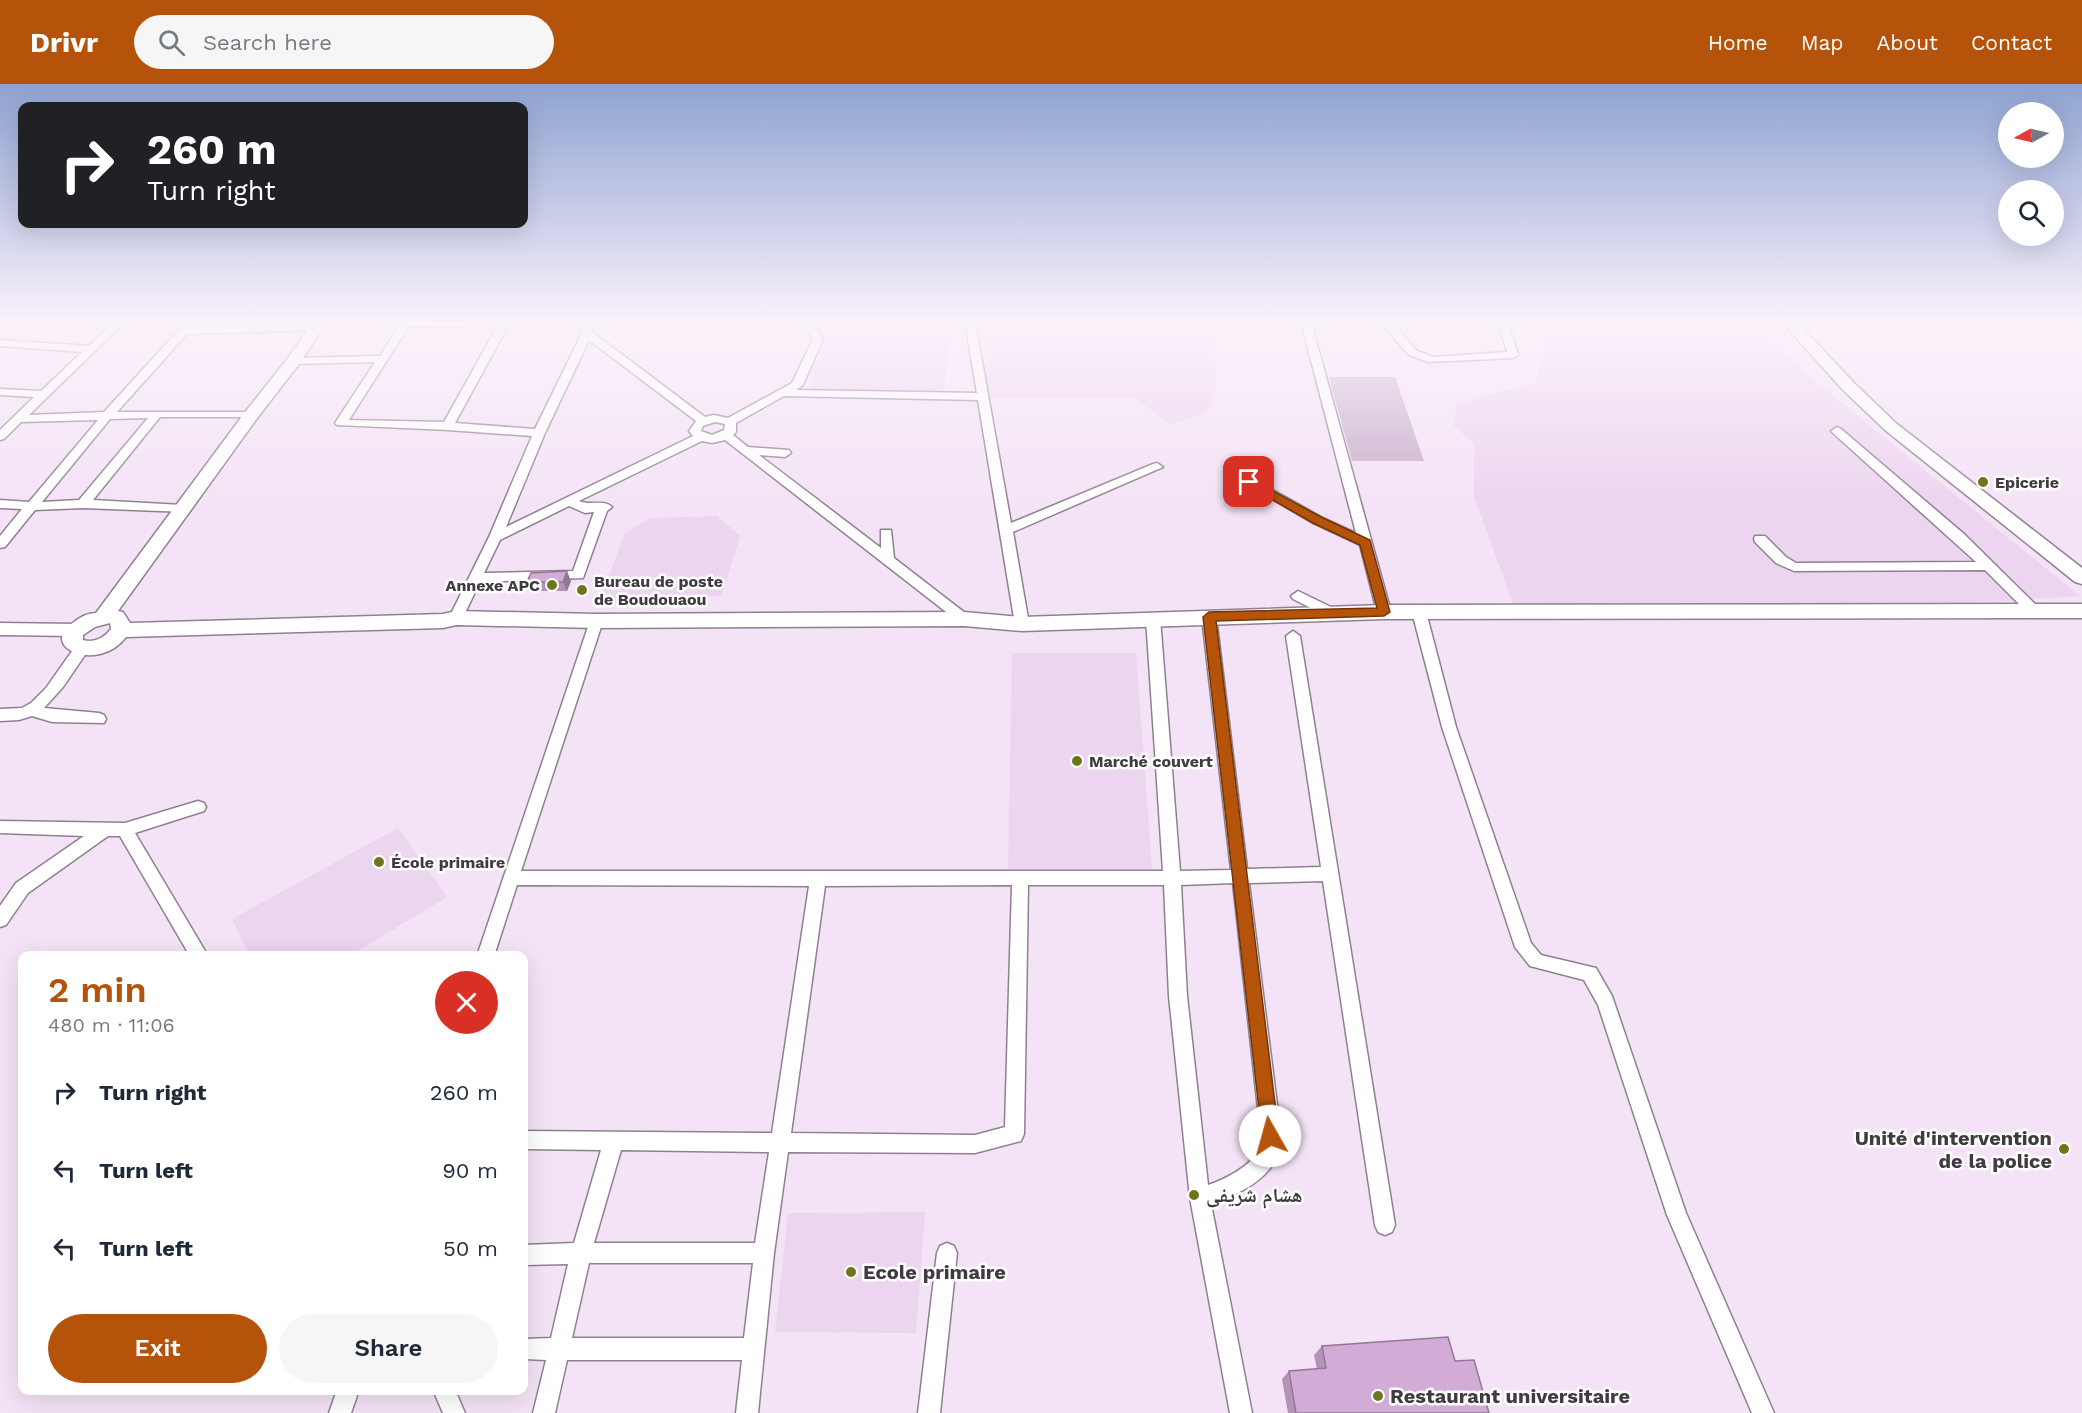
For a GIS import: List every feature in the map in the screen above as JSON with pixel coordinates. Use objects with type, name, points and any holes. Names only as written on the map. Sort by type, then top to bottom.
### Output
[{"type":"main road","points":[[101,620],[276,384]]},
{"type":"main road","points":[[1846,384],[1891,427],[2082,578]]},
{"type":"main road","points":[[121,630],[121,620],[109,616],[101,620],[91,620],[79,639],[105,644],[121,630],[443,621],[456,618],[596,621],[964,619],[1022,624],[1384,612],[2082,611]]},
{"type":"street","points":[[0,436],[54,384]]},
{"type":"street","points":[[0,544],[135,384]]},
{"type":"street","points":[[367,384],[341,423],[448,426],[539,432]]},
{"type":"street","points":[[448,426],[471,384]]},
{"type":"street","points":[[456,618],[495,537],[560,384]]},
{"type":"street","points":[[657,384],[703,421]]},
{"type":"street","points":[[495,537],[700,437],[716,439],[728,428],[798,384]]},
{"type":"street","points":[[981,384],[1022,624]]},
{"type":"street","points":[[1323,384],[1384,612]]},
{"type":"street","points":[[0,392],[43,394]]},
{"type":"street","points":[[784,393],[983,397]]},
{"type":"street","points":[[83,504],[157,414]]},
{"type":"street","points":[[19,419],[157,414],[252,414]]},
{"type":"street","points":[[700,437],[695,431],[703,421],[720,418],[746,450],[964,619]]},
{"type":"street","points":[[1837,431],[1909,492],[1986,566],[1999,574],[2034,611]]},
{"type":"street","points":[[746,450],[785,453]]},
{"type":"street","points":[[1006,530],[1157,467]]},
{"type":"street","points":[[1249,482],[1317,520],[1366,543]]},
{"type":"street","points":[[475,578],[578,575],[604,507],[585,508],[570,501]]},
{"type":"street","points":[[0,504],[33,506],[83,504],[182,509]]},
{"type":"street","points":[[886,533],[888,560]]},
{"type":"street","points":[[1760,539],[1781,560],[1794,567],[1986,566]]},
{"type":"street","points":[[1298,596],[1332,613]]},
{"type":"street","points":[[1419,612],[1449,727],[1524,947],[1536,962],[1590,974],[1606,1002],[1677,1215],[1763,1413]]},
{"type":"street","points":[[1200,1198],[1231,1187],[1250,1173],[1268,1155],[1270,1136],[1209,617]]},
{"type":"street","points":[[1153,618],[1172,878],[1178,996],[1200,1198],[1241,1413]]},
{"type":"street","points":[[487,951],[596,621]]},
{"type":"street","points":[[0,629],[79,639],[43,701],[32,710],[21,714],[0,715]]},
{"type":"street","points":[[1293,636],[1385,1225]]},
{"type":"street","points":[[32,710],[60,717],[99,719]]},
{"type":"street","points":[[0,827],[125,830],[198,807]]},
{"type":"street","points":[[0,920],[22,888],[104,830]]},
{"type":"street","points":[[125,830],[197,951]]},
{"type":"street","points":[[511,878],[1020,879],[1330,874]]},
{"type":"street","points":[[747,1413],[764,1253],[818,879]]},
{"type":"street","points":[[528,1140],[975,1144],[1014,1134],[1020,879]]},
{"type":"street","points":[[544,1413],[581,1252],[614,1140]]},
{"type":"street","points":[[528,1255],[581,1252],[764,1253]]},
{"type":"street","points":[[929,1413],[947,1253]]},
{"type":"street","points":[[528,1349],[754,1349]]},
{"type":"street","points":[[340,1413],[346,1395]]},
{"type":"street","points":[[446,1395],[454,1413]]},
{"type":"shaded area","points":[[811,384],[945,384],[944,392],[810,389]]},
{"type":"shaded area","points":[[983,384],[1216,384],[1216,386],[1206,413],[1170,424],[1135,398],[990,398]]},
{"type":"shaded area","points":[[1331,384],[1397,384],[1424,461],[1352,461]]},
{"type":"shaded area","points":[[1531,384],[1819,384],[2080,596],[1992,602],[1514,606],[1474,496],[1474,444],[1453,425],[1457,404]]},
{"type":"shaded area","points":[[717,516],[740,536],[722,596],[690,597],[687,604],[599,604],[624,534],[650,518]]},
{"type":"shaded area","name":"Marché couvert","points":[[1012,653],[1136,653],[1152,869],[1008,869]]},
{"type":"shaded area","name":"École primaire","points":[[398,828],[447,897],[358,951],[247,951],[232,919]]},
{"type":"shaded area","name":"Ecole primaire","points":[[925,1212],[916,1333],[775,1332],[788,1213]]},
{"type":"building","points":[[567,571],[563,582],[527,582],[531,573]]},
{"type":"building","name":"Restaurant universitaire","points":[[1448,1337],[1455,1361],[1474,1360],[1489,1413],[1296,1413],[1289,1371],[1326,1368],[1322,1346]]},
{"type":"place","name":"Epicerie","points":[[1983,482]]},
{"type":"place","name":"Annexe APC","points":[[552,585]]},
{"type":"place","name":"Bureau de poste de Boudouaou","points":[[582,590]]},
{"type":"place","name":"Marché couvert","points":[[1077,761]]},
{"type":"place","name":"École primaire","points":[[379,862]]},
{"type":"place","name":"Unité d'intervention de la police","points":[[2064,1149]]},
{"type":"place","name":"هشام شريفى","points":[[1194,1195]]},
{"type":"place","name":"Ecole primaire","points":[[851,1272]]},
{"type":"place","name":"Restaurant universitaire","points":[[1378,1396]]},
{"type":"route","points":[[1249,482],[1317,520],[1366,543],[1384,612],[1209,617],[1270,1136]]}]
